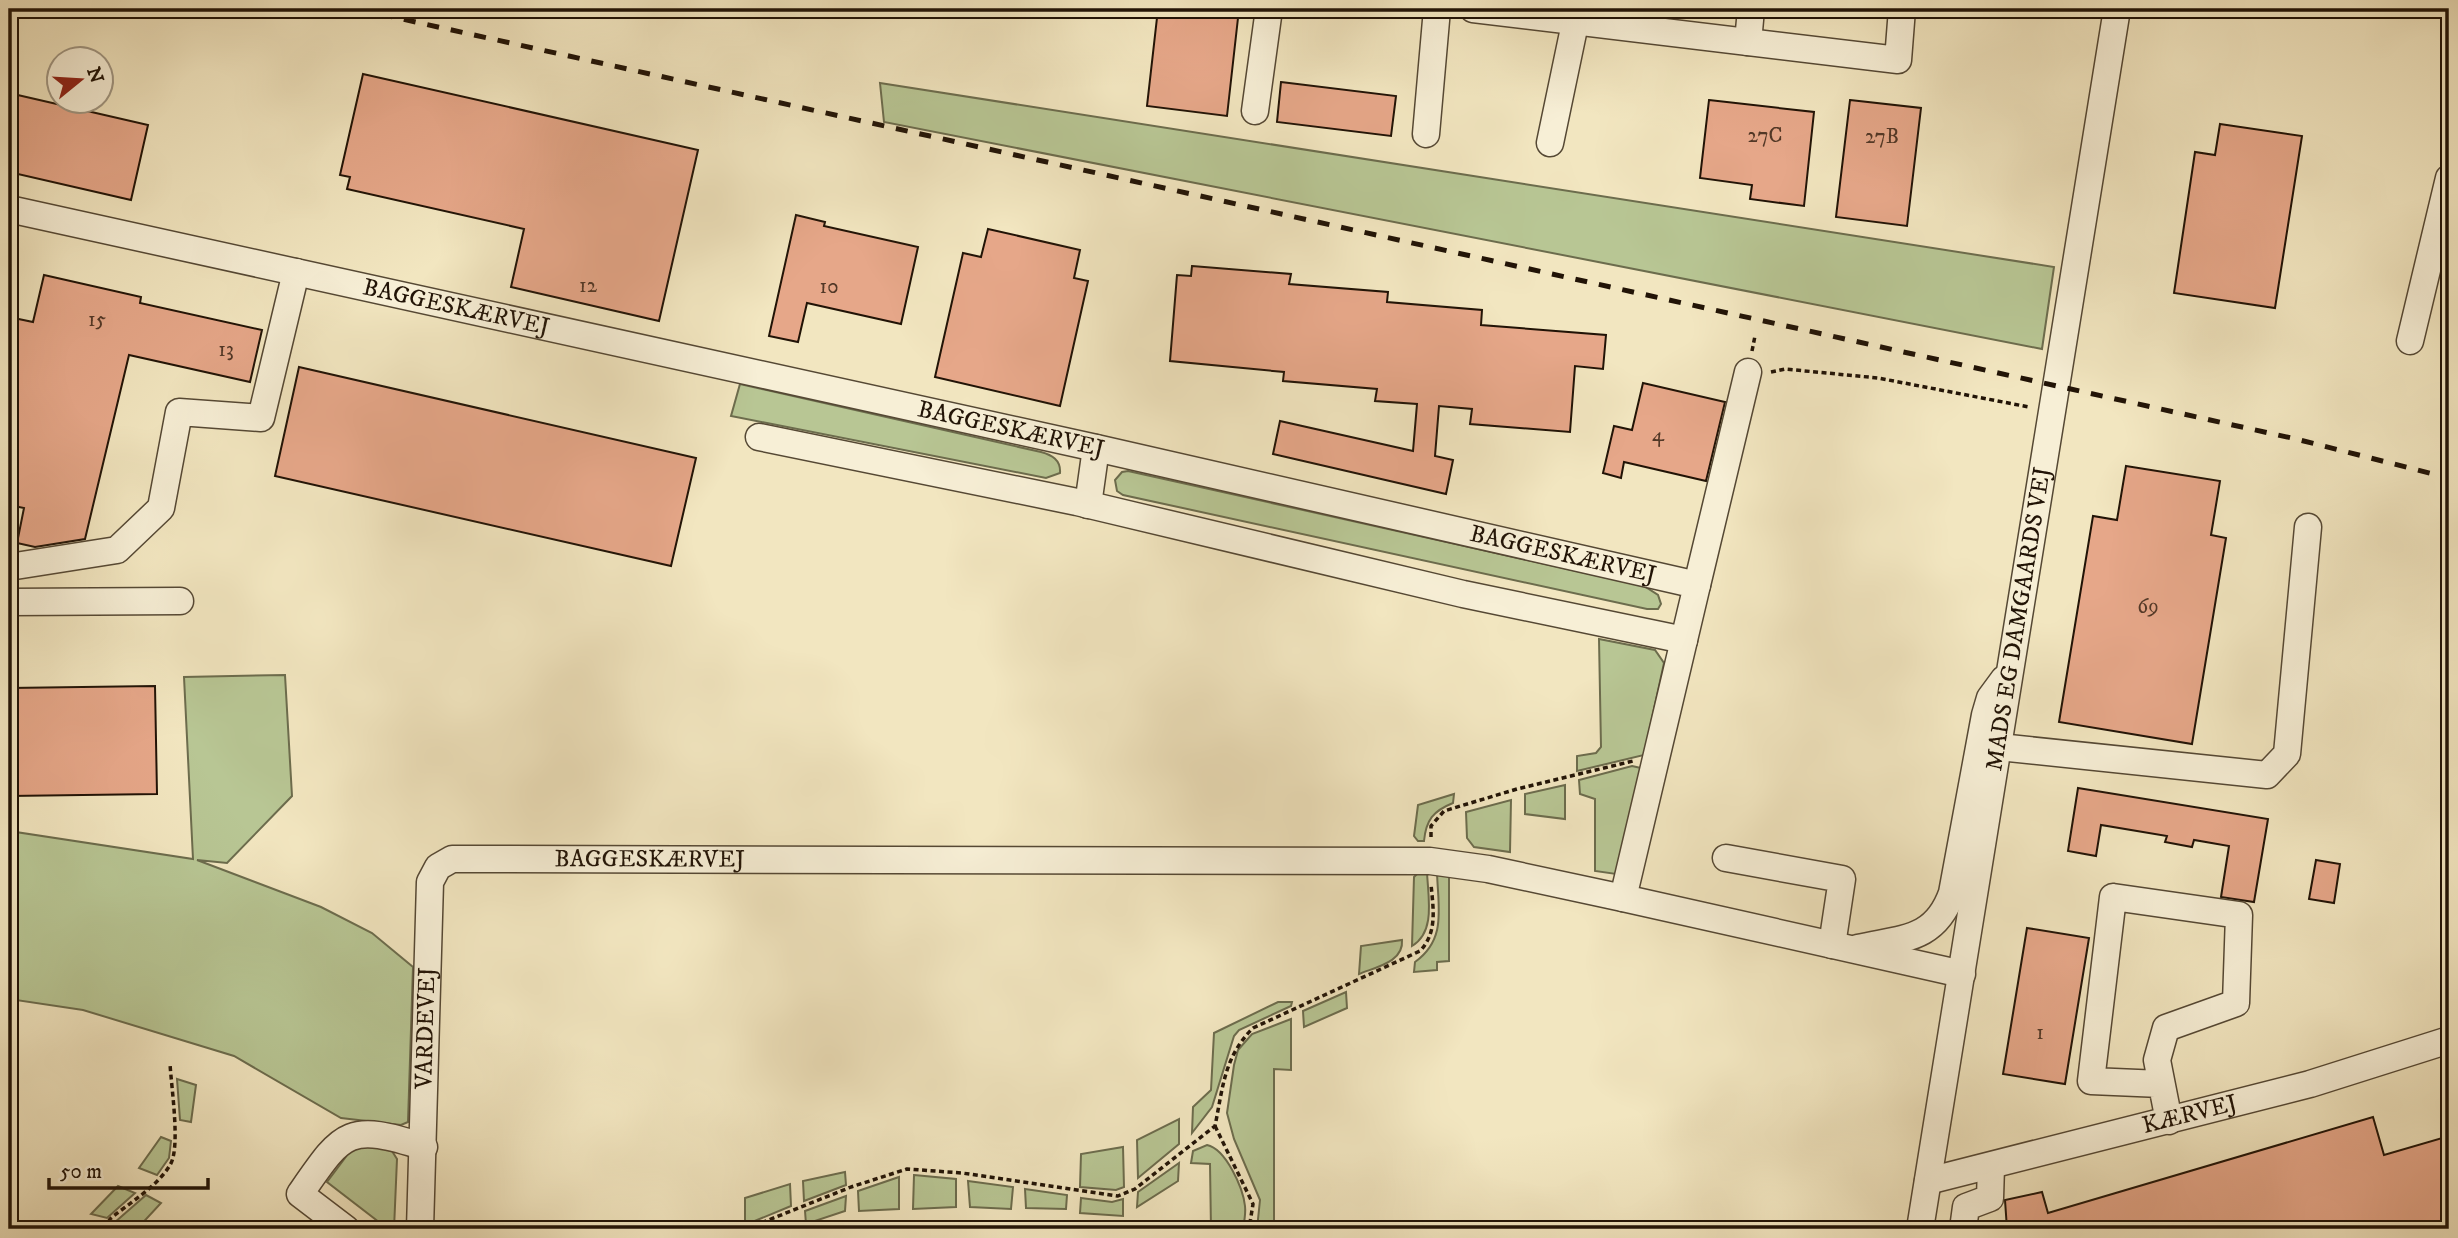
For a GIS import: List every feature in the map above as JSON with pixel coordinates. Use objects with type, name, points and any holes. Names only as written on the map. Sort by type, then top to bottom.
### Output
[{"type":"street","points":[[1255,111],[1269,9]]},
{"type":"street","points":[[1426,134],[1437,9]]},
{"type":"street","points":[[1473,9],[1577,15],[1748,42],[1898,60],[1902,9]]},
{"type":"street","points":[[1748,42],[1751,9]]},
{"type":"street","name":"MADS EG DAMGAARDS VEJ","points":[[1920,1229],[2117,9]]},
{"type":"street","points":[[1550,143],[1577,15]]},
{"type":"street","points":[[2410,341],[2449,178]]},
{"type":"street","name":"BAGGESKÆRVEJ","points":[[9,209],[1096,447],[1697,585]]},
{"type":"street","points":[[9,567],[117,550],[161,508],[179,412],[261,418],[296,272]]},
{"type":"street","points":[[1623,898],[1697,585],[1755,373]]},
{"type":"street","points":[[759,438],[1088,505],[1463,594],[1685,640]]},
{"type":"street","points":[[1088,505],[1096,447]]},
{"type":"street","points":[[1999,747],[2267,775],[2287,754],[2308,527]]},
{"type":"street","points":[[9,602],[180,600]]},
{"type":"street","points":[[1727,858],[1842,879],[1843,947],[1911,936],[1940,920],[1952,893],[1985,715],[1990,698],[2011,671]]},
{"type":"street","name":"BAGGESKÆRVEJ","points":[[432,874],[444,862],[465,858],[1430,861],[1488,869],[1962,974]]},
{"type":"street","name":"VARDEVEJ","points":[[420,1229],[432,874]]},
{"type":"street","points":[[2161,1084],[2091,1081],[2113,897],[2239,915],[2236,1003],[2166,1028],[2157,1060],[2169,1121]]},
{"type":"street","name":"KÆRVEJ","points":[[1928,1181],[2310,1084],[2449,1040]]},
{"type":"street","points":[[346,1229],[300,1194],[333,1146],[348,1136],[387,1135],[424,1147]]},
{"type":"street","points":[[1963,1229],[1966,1207],[1990,1198],[1991,1166]]},
{"type":"street","name":"VARDEVEJ","points":[[413,1229],[423,1183]]},
{"type":"street","name":"VARDEVEJ","points":[[423,1183],[427,1229]]},
{"type":"path","points":[[1755,373],[1785,369],[1878,378],[2053,411]]},
{"type":"path","points":[[746,1229],[851,1187],[907,1169],[962,1173],[1118,1196],[1135,1189],[1216,1126],[1236,1045],[1252,1028],[1420,951],[1430,940],[1434,920],[1430,861],[1431,826],[1444,811],[1621,763],[1638,760],[1656,763]]},
{"type":"path","points":[[105,1229],[110,1219],[162,1176],[172,1163],[175,1148],[170,1063]]},
{"type":"path","points":[[1216,1126],[1253,1204],[1249,1229]]},
{"type":"green space","points":[[880,83],[2054,267],[2042,349],[884,122]]},
{"type":"green space","points":[[740,384],[1041,452],[1055,459],[1060,473],[1046,478],[731,416]]},
{"type":"green space","points":[[1128,471],[1644,586],[1658,595],[1661,604],[1658,609],[1647,609],[1123,495],[1117,491],[1115,480],[1122,472]]},
{"type":"green space","points":[[1599,639],[1655,650],[1664,663],[1644,755],[1577,771],[1577,756],[1596,753],[1601,747]]},
{"type":"green space","points":[[285,675],[292,796],[227,863],[197,860],[321,907],[372,933],[413,967],[408,1122],[401,1125],[341,1118],[234,1056],[83,1010],[9,999],[9,831],[193,859],[184,677]]},
{"type":"green space","points":[[1632,766],[1641,768],[1616,874],[1595,871],[1595,799],[1580,794],[1579,780]]},
{"type":"green space","points":[[1565,785],[1565,819],[1525,814],[1525,794]]},
{"type":"green space","points":[[1454,794],[1453,803],[1440,809],[1432,817],[1424,841],[1418,841],[1414,836],[1418,805]]},
{"type":"green space","points":[[1511,800],[1510,852],[1474,847],[1467,838],[1466,812]]},
{"type":"green space","points":[[1420,871],[1427,872],[1428,923],[1420,940],[1412,946],[1414,877]]},
{"type":"green space","points":[[1437,872],[1449,876],[1449,961],[1437,962],[1437,970],[1414,972],[1415,962],[1425,953],[1436,933],[1439,910]]},
{"type":"green space","points":[[1402,940],[1399,954],[1394,959],[1359,974],[1361,946]]},
{"type":"green space","points":[[1346,992],[1347,1008],[1304,1027],[1303,1011]]},
{"type":"green space","points":[[1278,1002],[1292,1002],[1291,1006],[1239,1030],[1234,1036],[1212,1107],[1192,1133],[1193,1107],[1211,1090],[1214,1033]]},
{"type":"green space","points":[[1291,1019],[1291,1070],[1274,1069],[1274,1229],[1257,1229],[1260,1200],[1234,1139],[1227,1113],[1234,1065],[1238,1050],[1252,1034]]},
{"type":"green space","points":[[177,1079],[196,1085],[191,1122],[180,1120]]},
{"type":"green space","points":[[1179,1119],[1179,1144],[1138,1178],[1137,1140]]},
{"type":"green space","points":[[161,1137],[171,1141],[169,1158],[157,1175],[139,1168]]},
{"type":"green space","points":[[369,1145],[392,1151],[397,1159],[394,1229],[388,1229],[327,1182],[351,1150]]},
{"type":"green space","points":[[1207,1145],[1227,1161],[1241,1189],[1245,1206],[1243,1229],[1211,1229],[1210,1164],[1191,1163],[1193,1151]]},
{"type":"green space","points":[[1123,1147],[1124,1187],[1116,1190],[1080,1187],[1081,1154]]},
{"type":"green space","points":[[1179,1163],[1178,1181],[1137,1207],[1138,1192]]},
{"type":"green space","points":[[845,1172],[846,1185],[804,1201],[803,1181]]},
{"type":"green space","points":[[914,1175],[956,1179],[956,1207],[913,1209]]},
{"type":"green space","points":[[899,1177],[899,1209],[859,1211],[858,1191]]},
{"type":"green space","points":[[968,1181],[1013,1187],[1011,1209],[970,1207]]},
{"type":"green space","points":[[790,1184],[791,1206],[745,1225],[745,1198]]},
{"type":"green space","points":[[118,1186],[135,1193],[107,1218],[91,1214]]},
{"type":"green space","points":[[1025,1189],[1067,1195],[1066,1209],[1026,1208]]},
{"type":"green space","points":[[146,1195],[161,1203],[137,1229],[114,1223]]},
{"type":"green space","points":[[846,1196],[845,1211],[806,1224],[805,1211]]},
{"type":"green space","points":[[1081,1198],[1112,1202],[1123,1199],[1123,1216],[1080,1213]]},
{"type":"building","points":[[1158,9],[1239,9],[1227,116],[1147,106]]},
{"type":"building","points":[[363,74],[698,150],[659,321],[511,287],[524,229],[347,189],[350,177],[340,175]]},
{"type":"building","points":[[1281,82],[1396,96],[1391,136],[1277,122]]},
{"type":"building","points":[[9,93],[46,102],[46,116],[109,116],[148,125],[131,200],[9,172]]},
{"type":"building","points":[[1709,100],[1814,112],[1804,206],[1750,199],[1752,185],[1700,178]]},
{"type":"building","points":[[1850,100],[1921,108],[1907,226],[1836,217]]},
{"type":"building","points":[[2220,124],[2302,136],[2275,308],[2174,293],[2195,152],[2215,155]]},
{"type":"building","points":[[796,215],[825,222],[824,226],[918,247],[901,324],[807,303],[798,342],[769,336]]},
{"type":"building","points":[[988,229],[1080,250],[1074,278],[1088,281],[1060,406],[935,377],[963,253],[981,257]]},
{"type":"building","points":[[1192,266],[1291,274],[1289,284],[1388,292],[1387,302],[1482,310],[1481,325],[1606,335],[1603,369],[1575,366],[1570,432],[1470,424],[1472,409],[1439,406],[1435,456],[1453,460],[1446,494],[1273,454],[1280,421],[1413,451],[1417,404],[1375,401],[1377,389],[1283,381],[1284,372],[1170,361],[1177,275],[1191,276]]},
{"type":"building","points":[[44,275],[141,297],[140,303],[262,330],[250,382],[129,355],[85,539],[35,547],[17,543],[24,508],[9,505],[9,317],[33,322]]},
{"type":"building","points":[[299,367],[696,458],[671,566],[275,476]]},
{"type":"building","points":[[1643,383],[1725,402],[1706,481],[1624,462],[1621,478],[1603,473],[1614,426],[1632,430]]},
{"type":"building","points":[[2126,466],[2220,481],[2211,535],[2226,538],[2192,744],[2059,722],[2093,516],[2117,520]]},
{"type":"building","points":[[155,686],[157,794],[9,796],[9,688]]},
{"type":"building","points":[[2078,788],[2268,819],[2254,902],[2221,897],[2229,846],[2194,840],[2192,847],[2165,842],[2167,836],[2101,825],[2096,856],[2068,851]]},
{"type":"building","points":[[2316,860],[2340,864],[2334,903],[2309,899]]},
{"type":"building","points":[[2027,928],[2089,938],[2065,1084],[2003,1074]]},
{"type":"building","points":[[2373,1117],[2384,1155],[2449,1136],[2449,1229],[2007,1229],[2005,1200],[2042,1192],[2048,1213]]},
{"type":"railway","points":[[357,9],[2296,439],[2449,478]]}]
